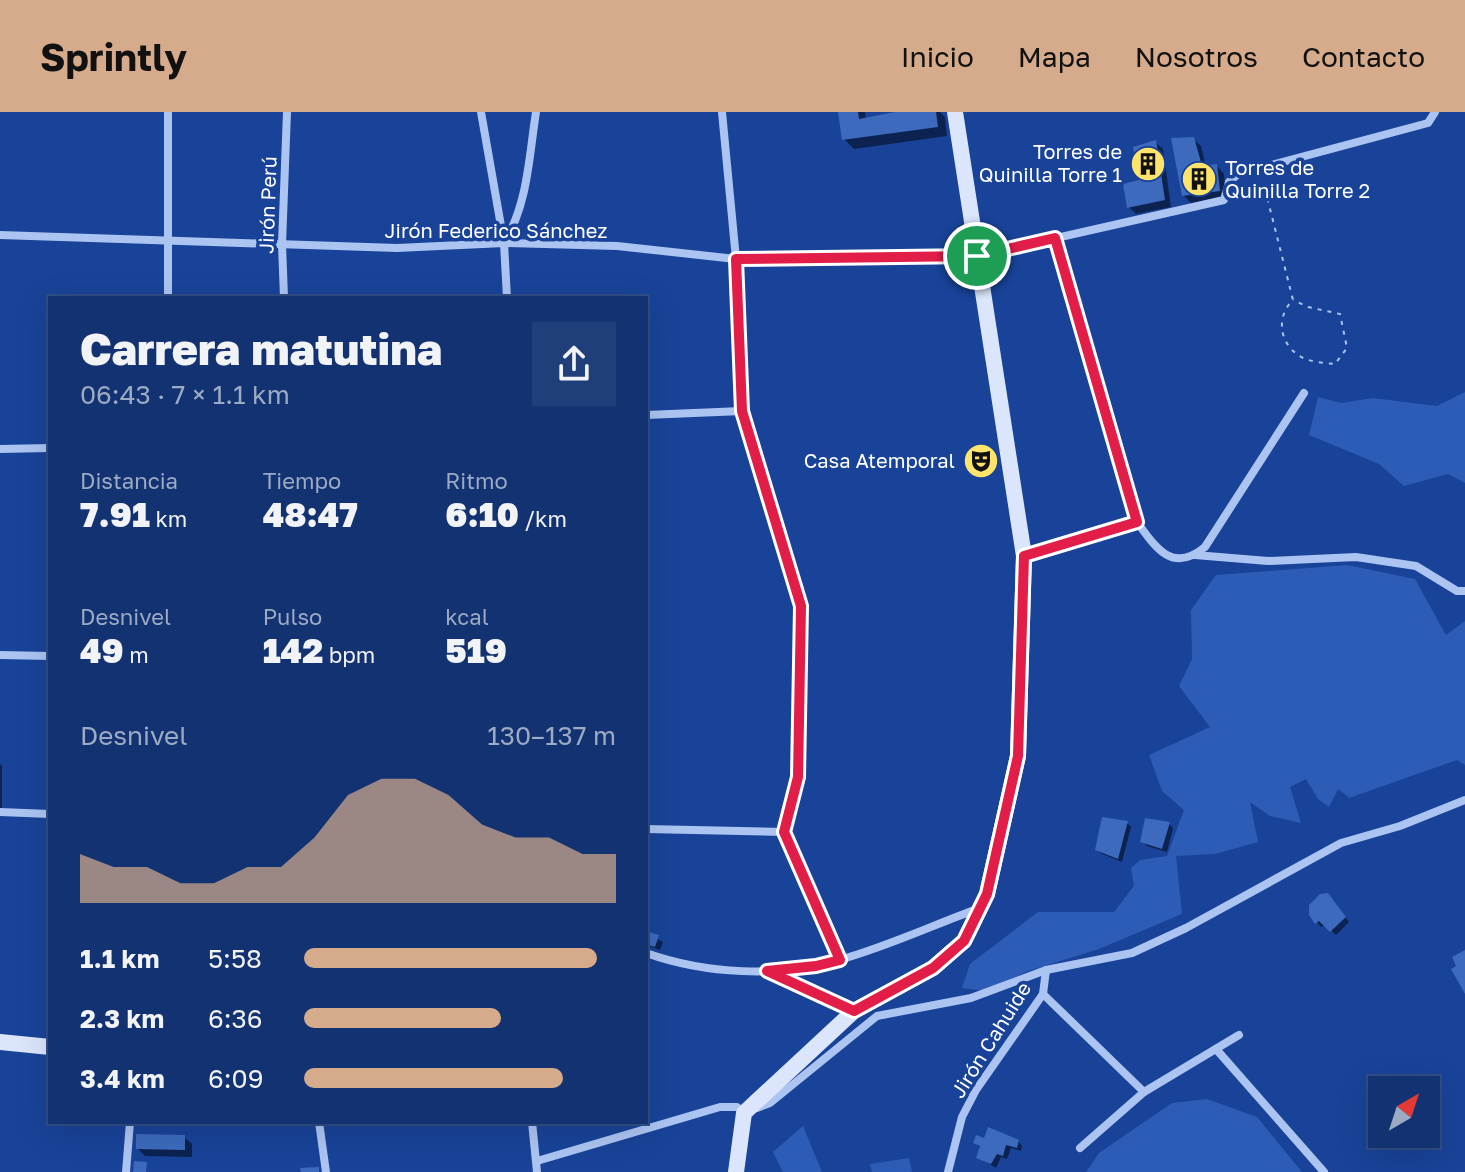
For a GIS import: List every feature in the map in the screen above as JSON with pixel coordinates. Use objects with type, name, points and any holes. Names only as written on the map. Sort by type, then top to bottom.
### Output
[{"type":"main road","points":[[736,1172],[744,1113],[854,1011],[933,968],[964,941],[987,894],[1018,756],[1024,556],[955,112]]},
{"type":"main road","points":[[0,1042],[48,1047]]},
{"type":"street","points":[[168,112],[168,296]]},
{"type":"street","name":"Jirón Perú","points":[[284,296],[282,244],[287,112]]},
{"type":"street","points":[[481,112],[504,243],[507,296]]},
{"type":"street","points":[[504,243],[521,208],[536,112]]},
{"type":"street","points":[[722,112],[736,259],[742,411],[801,606],[798,777],[784,832],[840,960]]},
{"type":"street","name":"Jirón Federico Sánchez","points":[[0,235],[397,248],[504,243],[617,246],[736,259],[977,256],[1224,200],[1229,182],[1238,174],[1428,123],[1435,112]]},
{"type":"street","points":[[1055,238],[1137,522],[1166,555],[1183,559],[1205,547],[1304,393]]},
{"type":"street","points":[[648,415],[742,411]]},
{"type":"street","points":[[0,449],[48,448]]},
{"type":"street","points":[[1194,555],[1268,561],[1356,557],[1416,566],[1457,591],[1465,591]]},
{"type":"street","points":[[0,655],[48,656]]},
{"type":"street","points":[[537,1161],[720,1107],[737,1107],[744,1113],[770,1103],[877,1016],[971,998],[1046,970],[1132,953],[1186,928],[1341,843],[1400,826],[1465,800]]},
{"type":"street","points":[[0,812],[48,814]]},
{"type":"street","points":[[648,829],[784,832]]},
{"type":"street","points":[[648,953],[716,968],[767,971],[816,966],[981,908]]},
{"type":"street","name":"Jirón Cahuide","points":[[948,1172],[962,1117],[976,1090],[1043,994],[1046,970]]},
{"type":"street","points":[[767,971],[854,1011]]},
{"type":"street","points":[[1043,994],[1144,1092]]},
{"type":"street","points":[[1080,1148],[1144,1092],[1239,1035]]},
{"type":"street","points":[[1216,1049],[1324,1172]]},
{"type":"street","points":[[126,1172],[130,1124]]},
{"type":"street","points":[[319,1124],[326,1172]]},
{"type":"street","points":[[532,1124],[537,1172]]},
{"type":"path","points":[[1265,189],[1293,300]]},
{"type":"path","points":[[1293,300],[1308,307],[1340,314],[1347,348],[1335,364],[1318,363],[1297,355],[1286,341],[1280,321],[1284,308],[1293,300]]},
{"type":"path","points":[[1024,556],[1137,522]]},
{"type":"shaded area","points":[[1465,392],[1465,483],[1448,474],[1404,486],[1379,464],[1309,435],[1318,397],[1341,403],[1373,398],[1437,406]]},
{"type":"shaded area","points":[[1347,565],[1415,579],[1446,635],[1465,621],[1465,765],[1457,760],[1349,798],[1338,789],[1329,807],[1318,799],[1306,779],[1290,787],[1301,823],[1270,816],[1250,802],[1258,842],[1215,854],[1176,856],[1182,914],[1099,949],[1028,971],[986,991],[962,988],[970,964],[1038,912],[1114,912],[1134,886],[1131,868],[1140,860],[1167,856],[1184,810],[1162,791],[1149,755],[1210,727],[1179,686],[1192,659],[1191,610],[1216,575]]},
{"type":"shaded area","points":[[1207,1099],[1257,1117],[1302,1172],[1086,1172],[1099,1153],[1172,1103]]},
{"type":"shaded area","points":[[803,1126],[822,1172],[783,1172],[773,1152]]},
{"type":"shaded area","points":[[909,1158],[912,1172],[872,1172],[870,1164]]},
{"type":"building","points":[[838,112],[858,112],[859,119],[895,112],[936,112],[938,127],[842,140]]},
{"type":"building","name":"Torres de Quinilla Torre 2","points":[[1194,137],[1202,166],[1217,164],[1220,191],[1182,196],[1171,138]]},
{"type":"building","name":"Torres de Quinilla Torre 1","points":[[1156,140],[1165,200],[1127,208],[1123,184],[1139,180],[1133,147]]},
{"type":"building","points":[[1102,817],[1128,821],[1118,859],[1095,850]]},
{"type":"building","points":[[1145,818],[1170,822],[1162,849],[1140,842]]},
{"type":"building","points":[[1328,893],[1346,917],[1330,932],[1319,921],[1315,924],[1309,915],[1309,905],[1320,894]]},
{"type":"building","points":[[648,932],[659,935],[655,947],[648,945]]},
{"type":"building","points":[[1465,950],[1465,994],[1451,969],[1456,966],[1452,957]]},
{"type":"building","points":[[988,1127],[1019,1140],[1017,1148],[1006,1145],[1003,1156],[997,1154],[991,1164],[976,1158],[980,1146],[973,1143],[976,1135],[984,1138]]},
{"type":"building","points":[[136,1134],[185,1135],[185,1150],[136,1149]]},
{"type":"building","points":[[134,1161],[147,1162],[146,1172],[133,1172]]},
{"type":"building","points":[[319,1167],[319,1172],[301,1172],[300,1168]]},
{"type":"place","name":"Torres de Quinilla Torre 1","points":[[1148,164]]},
{"type":"place","name":"Torres de Quinilla Torre 2","points":[[1199,179]]},
{"type":"place","name":"Casa Atemporal","points":[[981,461]]},
{"type":"route","points":[[1055,238],[1137,522],[1024,556],[1018,756],[987,894],[964,941],[933,968],[854,1011],[767,971],[840,960],[784,832],[798,777],[801,606],[742,411],[736,259],[977,256],[1055,238]]}]
